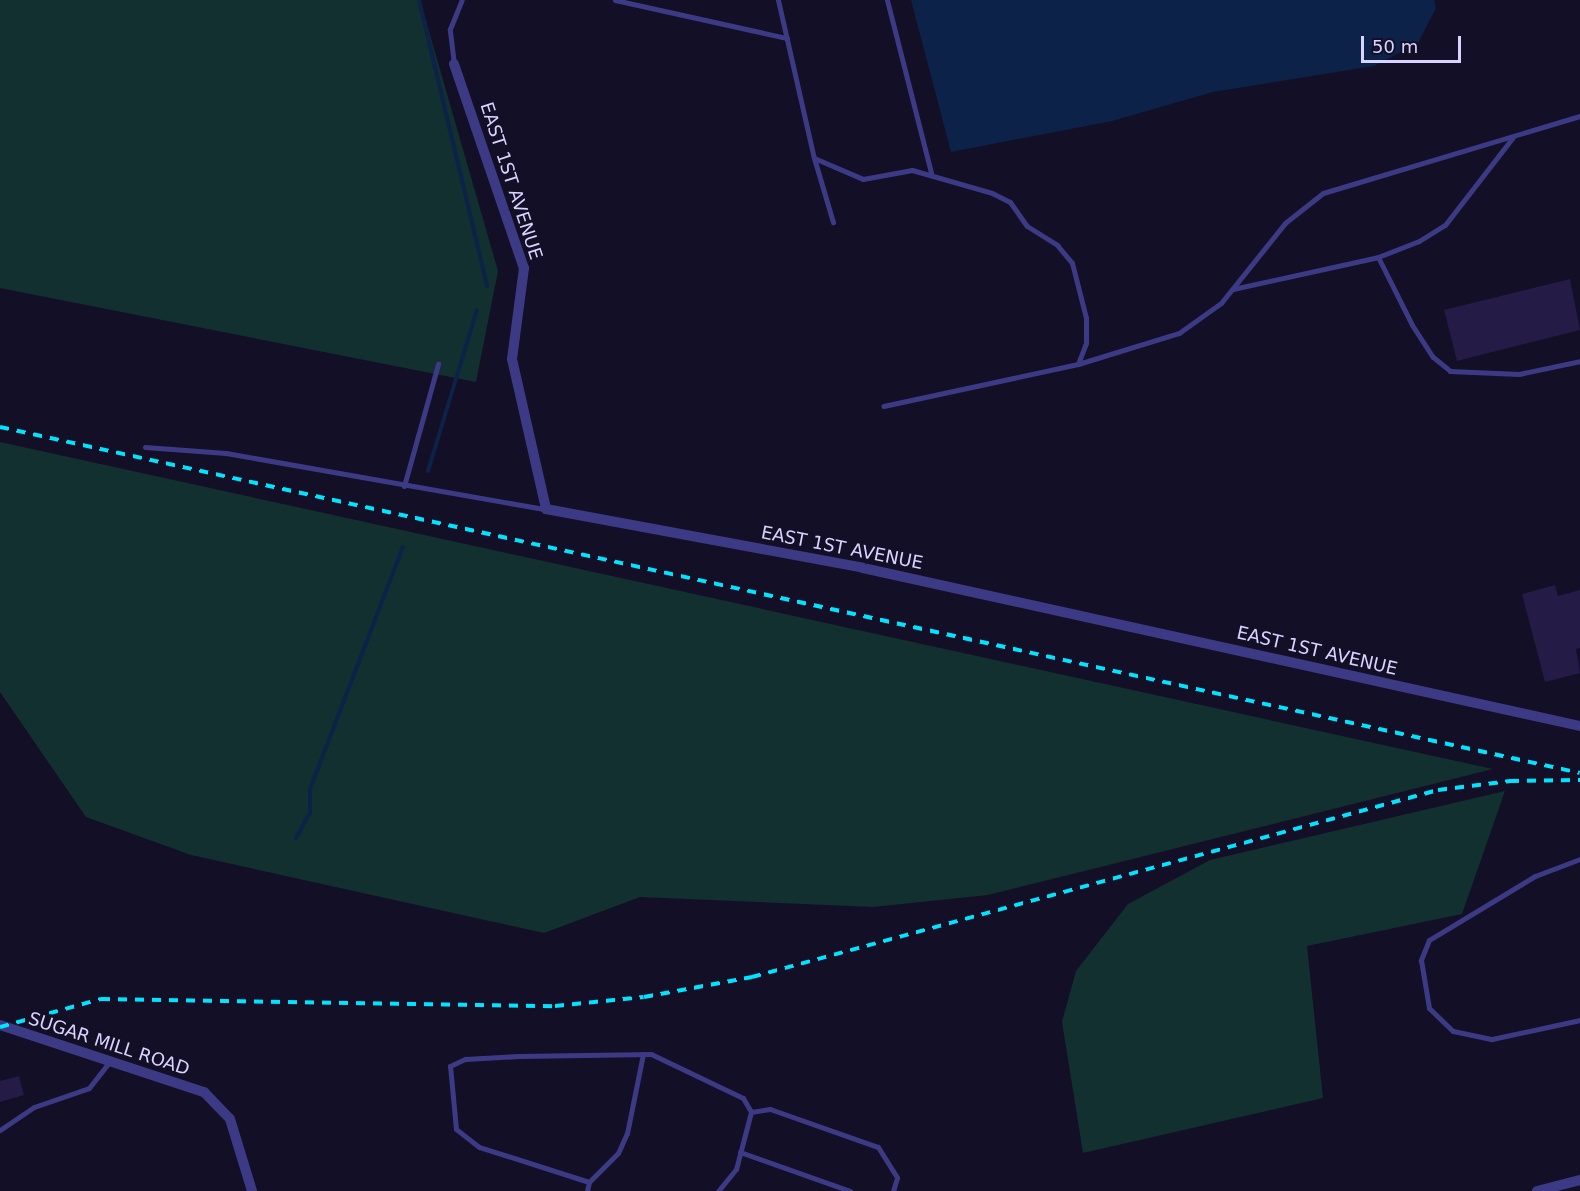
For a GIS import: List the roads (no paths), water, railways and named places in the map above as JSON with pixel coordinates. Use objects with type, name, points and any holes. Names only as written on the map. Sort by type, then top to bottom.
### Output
[{"type":"street","name":"EAST 1ST AVENUE","points":[[454,64],[524,268],[512,359],[546,509],[863,568],[1580,726]]},
{"type":"street","name":"SUGAR MILL ROAD","points":[[0,1025],[111,1059],[204,1092],[221,1106],[237,1134],[252,1191]]},
{"type":"street","points":[[1537,1191],[1580,1180]]},
{"type":"lane","points":[[454,64],[450,29],[462,0]]},
{"type":"lane","points":[[615,0],[787,38]]},
{"type":"lane","points":[[778,0],[814,158],[833,222]]},
{"type":"lane","points":[[887,0],[931,173]]},
{"type":"lane","points":[[883,406],[1078,364],[1179,333],[1233,289],[1285,223],[1323,193],[1580,116]]},
{"type":"lane","points":[[1233,289],[1378,257],[1445,225],[1513,137]]},
{"type":"lane","points":[[814,158],[863,179],[912,170],[931,173],[1010,202],[1027,226],[1058,245],[1072,263],[1086,318],[1086,344],[1078,364]]},
{"type":"lane","points":[[1378,257],[1412,325],[1433,357],[1450,371],[1519,374],[1580,361]]},
{"type":"lane","points":[[404,486],[438,364]]},
{"type":"lane","points":[[145,447],[226,453],[404,486],[546,509]]},
{"type":"lane","points":[[1580,859],[1535,876],[1429,940],[1421,960],[1429,1008],[1453,1031],[1492,1039],[1580,1020]]},
{"type":"lane","points":[[589,1182],[479,1147],[456,1129],[450,1066],[465,1059],[643,1054],[681,1065],[733,1092],[751,1112]]},
{"type":"lane","points":[[587,1191],[589,1182],[618,1153],[627,1133],[643,1054]]},
{"type":"lane","points":[[0,1130],[34,1107],[88,1088],[111,1059]]},
{"type":"lane","points":[[751,1112],[770,1109],[878,1147],[897,1178],[893,1191]]},
{"type":"lane","points":[[718,1191],[736,1169],[751,1112]]},
{"type":"lane","points":[[740,1152],[850,1191]]},
{"type":"water","points":[[911,0],[1434,0],[1436,8],[1418,43],[1374,66],[1213,92],[1112,121],[951,152]]},
{"type":"waterway","points":[[419,0],[487,286]]},
{"type":"waterway","points":[[428,471],[477,310]]},
{"type":"waterway","points":[[296,838],[310,813],[310,789],[403,547]]},
{"type":"railway","points":[[0,427],[1580,773]]},
{"type":"railway","points":[[0,1027],[101,999],[555,1006],[644,997],[752,977],[1438,790],[1510,781],[1580,780]]}]
